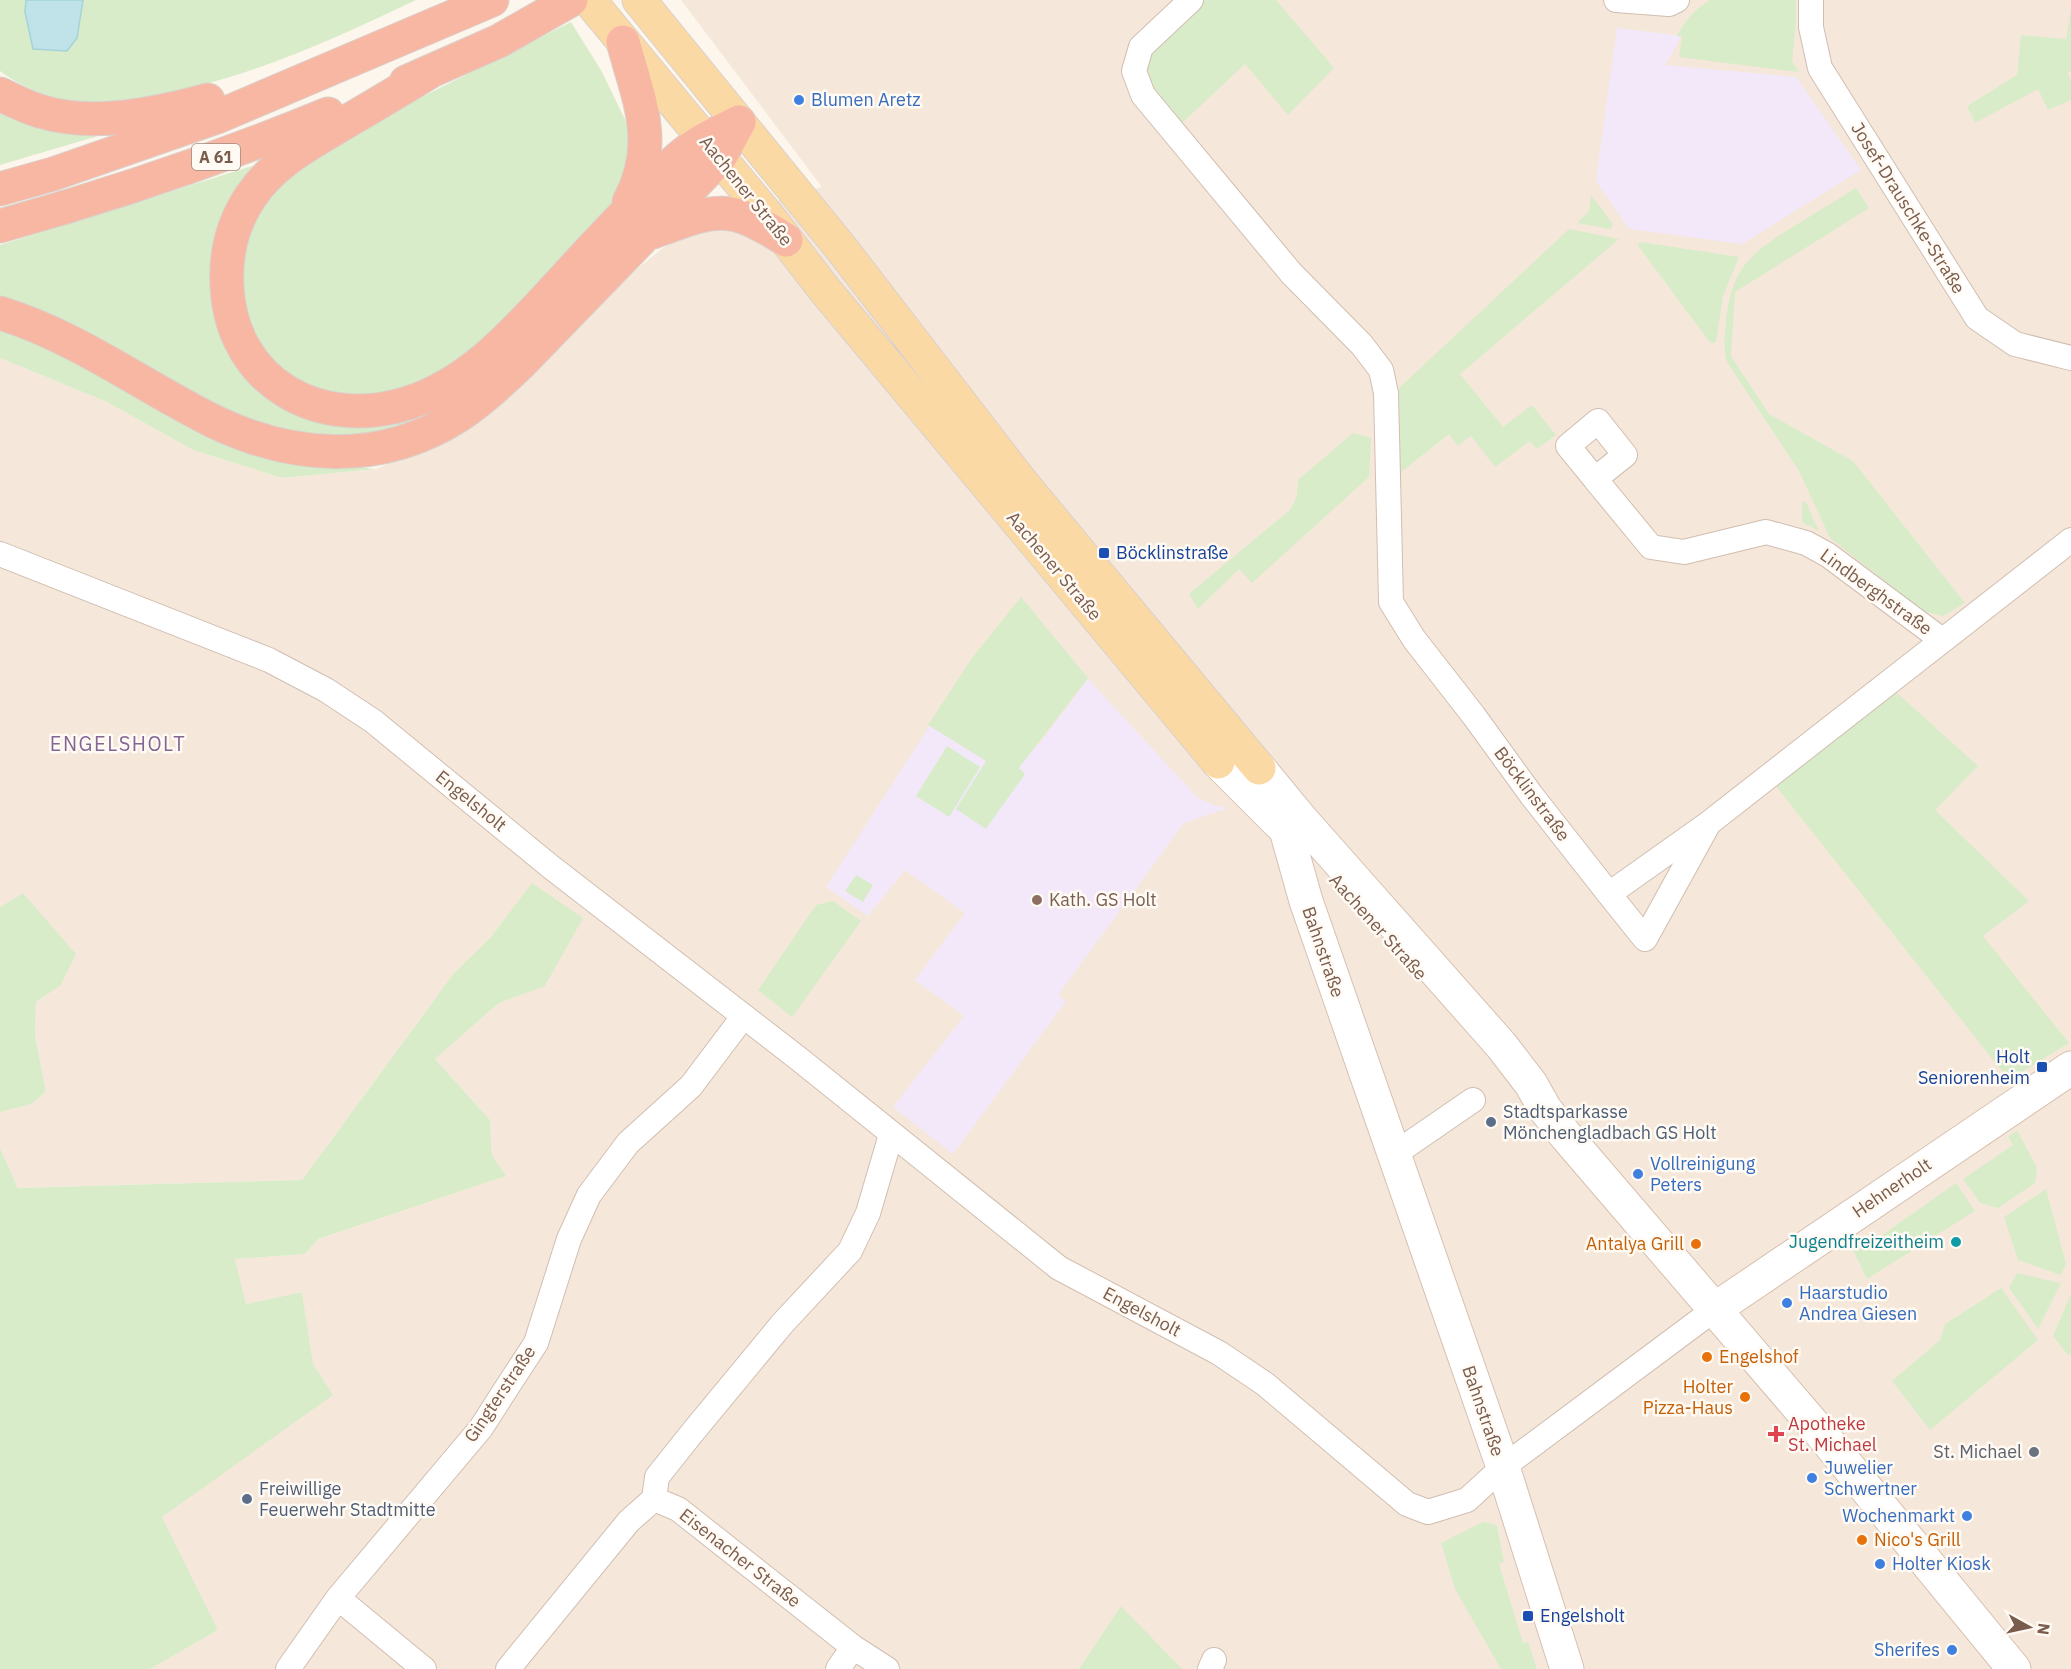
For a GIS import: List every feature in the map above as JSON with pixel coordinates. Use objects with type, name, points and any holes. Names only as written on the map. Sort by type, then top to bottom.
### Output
[{"type":"highway","name":"A 61","points":[[0,189],[53,174],[217,117],[492,0]]},
{"type":"highway","name":"A 61","points":[[0,226],[94,200],[290,130],[499,41],[571,0]]},
{"type":"highway","points":[[0,313],[56,333],[214,421],[264,441],[298,449],[332,452],[366,451],[416,438],[457,416],[490,393],[521,363],[628,230],[630,201],[640,179],[646,153],[646,136],[619,36]]},
{"type":"highway","points":[[0,94],[44,112],[96,118],[136,116],[175,109],[360,57]]},
{"type":"highway","points":[[428,73],[289,157],[258,187],[238,218],[231,237],[227,259],[228,308],[239,342],[250,360],[266,377],[301,399],[347,411],[389,408],[428,395],[463,376],[510,337],[628,230],[739,122]]},
{"type":"highway","points":[[628,230],[710,213],[726,212],[743,216],[786,240]]},
{"type":"main road","name":"Aachener Straße","points":[[589,0],[824,289],[1218,762],[1339,883],[1392,940],[1508,1078],[1545,1109],[1819,1431],[2014,1669]]},
{"type":"main road","name":"Aachener Straße","points":[[645,8],[841,248],[1022,483],[1301,819],[1501,1045],[1531,1084],[1545,1109]]},
{"type":"main road","name":"Bahnstraße","points":[[1218,762],[1279,846],[1300,884]]},
{"type":"main road","name":"Bahnstraße","points":[[1258,768],[1286,830],[1300,884],[1503,1467],[1567,1669]]},
{"type":"main road","name":"Hehnerholt","points":[[1715,1309],[2071,1068]]},
{"type":"street","name":"Böcklinstraße","points":[[1191,0],[1141,47],[1134,71],[1143,95],[1291,273],[1362,345],[1380,370],[1386,393],[1391,602],[1414,639],[1609,894]]},
{"type":"street","points":[[1616,0],[1669,4],[1677,0]]},
{"type":"street","name":"Josef-Drauschke-Straße","points":[[1811,0],[1811,27],[1820,68],[1977,318],[2015,344],[2071,358]]},
{"type":"street","name":"Lindberghstraße","points":[[1595,479],[1651,548],[1684,552],[1766,532],[1806,543],[1828,555],[1942,640]]},
{"type":"street","name":"Lindberghstraße","points":[[1709,822],[1645,939],[1609,894],[1709,822],[2071,540]]},
{"type":"street","name":"Engelsholt","points":[[0,554],[269,660],[326,690],[373,722],[551,867],[799,1059],[1059,1268],[1219,1353],[1265,1384],[1407,1504],[1428,1512],[1467,1500],[1503,1467],[1715,1309]]},
{"type":"street","name":"Gingterstraße","points":[[288,1669],[338,1598],[481,1428],[536,1343],[569,1239],[589,1195],[628,1143],[691,1086],[743,1017]]},
{"type":"street","points":[[1394,1155],[1473,1100]]},
{"type":"street","points":[[508,1669],[629,1521],[654,1499],[657,1477],[692,1432],[782,1324],[850,1251],[868,1213],[891,1135]]},
{"type":"street","name":"Eisenacher Straße","points":[[654,1499],[678,1509],[853,1647],[887,1669]]},
{"type":"street","points":[[338,1598],[424,1669]]},
{"type":"street","points":[[838,1669],[853,1647]]},
{"type":"shaded area","points":[[681,0],[2071,0],[2071,1669],[150,1669],[218,1630],[161,1517],[332,1395],[313,1365],[302,1292],[246,1304],[235,1259],[305,1254],[318,1239],[506,1176],[492,1155],[490,1120],[435,1059],[499,1003],[545,986],[582,918],[532,884],[490,938],[454,973],[302,1180],[18,1188],[0,1148],[0,1112],[32,1104],[46,1091],[35,1036],[36,1002],[60,986],[23,893],[0,907],[0,358],[107,402],[193,450],[282,478],[376,469],[439,442],[475,423],[638,268],[687,229],[822,187]]},
{"type":"shaded area","points":[[1617,28],[1682,36],[1665,65],[1796,77],[1861,170],[1742,244],[1629,229],[1596,181]]},
{"type":"shaded area","name":"Kath. GS Holt","points":[[974,657],[1038,745],[1088,679],[1198,798],[1213,805],[1228,808],[1184,823],[1058,995],[1066,1001],[953,1154],[893,1107],[964,1016],[915,980],[965,913],[905,870],[868,916],[826,887]]},
{"type":"green space","points":[[0,0],[26,0],[25,12],[79,18],[83,0],[416,0],[312,47],[240,74],[167,93],[93,103],[56,98],[32,90],[0,71]]},
{"type":"green space","points":[[1198,0],[1276,0],[1334,68],[1288,115],[1245,64],[1179,126],[1148,89],[1144,57]]},
{"type":"green space","points":[[1710,0],[1796,0],[1792,61],[1799,72],[1679,57],[1682,37],[1677,36],[1680,30],[1695,12]]},
{"type":"green space","points":[[2071,8],[2071,71],[2068,73],[2071,81],[2071,100],[2048,110],[2038,89],[1975,123],[1967,106],[2017,75],[2021,35],[2066,39]]},
{"type":"green space","points":[[571,22],[602,72],[629,128],[628,185],[599,223],[479,344],[438,372],[414,384],[387,393],[358,395],[328,393],[305,383],[279,367],[257,341],[245,316],[240,261],[254,218],[287,176],[360,128]]},
{"type":"green space","points":[[0,106],[125,128],[0,165]]},
{"type":"green space","points":[[268,161],[216,281],[290,404],[466,399],[373,438],[280,432],[212,406],[0,298],[0,245]]},
{"type":"green space","points":[[1856,188],[1869,208],[1735,292],[1731,356],[1769,414],[1853,461],[1965,603],[1943,616],[1923,611],[1830,538],[1799,471],[1727,362],[1725,337],[1729,302],[1733,287],[1747,262],[1767,244]]},
{"type":"green space","points":[[1591,195],[1613,224],[1611,229],[1577,223],[1589,211]]},
{"type":"green space","points":[[1569,229],[1619,239],[1460,374],[1503,427],[1532,405],[1556,435],[1537,449],[1530,441],[1495,467],[1471,436],[1458,446],[1449,434],[1400,473],[1399,388]]},
{"type":"green space","points":[[1641,242],[1739,257],[1723,296],[1716,342],[1709,341],[1639,247],[1638,244]]},
{"type":"green space","points":[[0,327],[322,463],[376,469],[282,478],[193,450],[107,402],[0,358]]},
{"type":"green space","points":[[1353,433],[1371,438],[1369,477],[1252,583],[1239,569],[1198,609],[1189,594],[1291,509],[1297,495],[1298,480]]},
{"type":"green space","points":[[1805,501],[1819,531],[1802,522],[1802,503]]},
{"type":"green space","points":[[1021,597],[1088,678],[1019,768],[1025,774],[986,829],[956,809],[986,761],[928,725],[972,658]]},
{"type":"green space","points":[[1896,692],[1978,766],[1935,810],[2029,901],[1983,936],[2069,1043],[2009,1080],[1775,785]]},
{"type":"green space","points":[[947,746],[980,767],[949,817],[916,796]]},
{"type":"green space","points":[[856,875],[873,885],[863,902],[845,891]]},
{"type":"green space","points":[[532,883],[583,918],[545,986],[499,1003],[435,1059],[490,1120],[492,1155],[506,1176],[318,1239],[305,1254],[235,1259],[246,1304],[302,1292],[313,1364],[333,1395],[162,1517],[218,1630],[150,1669],[0,1669],[0,1148],[18,1188],[302,1180],[454,973],[490,938]]},
{"type":"green space","points":[[23,893],[76,954],[60,986],[36,1002],[35,1036],[46,1091],[32,1104],[0,1112],[0,907]]},
{"type":"green space","points":[[833,901],[861,921],[792,1017],[758,990],[816,905]]},
{"type":"green space","points":[[2017,1130],[2037,1168],[2035,1183],[1998,1208],[1980,1203],[1963,1179],[2013,1145],[2008,1137]]},
{"type":"green space","points":[[1956,1183],[1975,1211],[1867,1279],[1852,1248],[1858,1243],[1881,1236]]},
{"type":"green space","points":[[2046,1189],[2066,1264],[2061,1275],[2018,1260],[2004,1217]]},
{"type":"green space","points":[[2017,1273],[2061,1283],[2038,1329],[2009,1288]]},
{"type":"green space","points":[[2001,1288],[2038,1340],[1930,1430],[1892,1381],[1940,1340],[1945,1324]]},
{"type":"green space","points":[[2071,1294],[2071,1354],[2068,1355],[2053,1336]]},
{"type":"green space","points":[[1483,1522],[1497,1526],[1504,1562],[1499,1564],[1523,1643],[1528,1642],[1537,1669],[1501,1669],[1455,1589],[1441,1543]]},
{"type":"green space","points":[[1121,1606],[1182,1669],[1079,1669]]},
{"type":"water","points":[[26,0],[83,0],[77,38],[67,51],[33,49],[25,12]]},
{"type":"place","name":"Blumen Aretz","points":[[799,100]]},
{"type":"place","name":"Böcklinstraße","points":[[1104,553]]},
{"type":"place","name":"Kath. GS Holt","points":[[1037,900]]},
{"type":"place","name":"Holt Seniorenheim","points":[[2042,1067]]},
{"type":"place","name":"Stadtsparkasse Mönchengladbach GS Holt","points":[[1491,1122]]},
{"type":"place","name":"Vollreinigung Peters","points":[[1638,1174]]},
{"type":"place","name":"Jugendfreizeitheim","points":[[1956,1242]]},
{"type":"place","name":"Antalya Grill","points":[[1696,1244]]},
{"type":"place","name":"Haarstudio Andrea Giesen","points":[[1787,1303]]},
{"type":"place","name":"Engelshof","points":[[1707,1357]]},
{"type":"place","name":"Holter Pizza-Haus","points":[[1745,1397]]},
{"type":"place","name":"Apotheke St. Michael","points":[[1776,1434]]},
{"type":"place","name":"St. Michael","points":[[2034,1452]]},
{"type":"place","name":"Juwelier Schwertner","points":[[1812,1478]]},
{"type":"place","name":"Freiwillige Feuerwehr Stadtmitte","points":[[247,1499]]},
{"type":"place","name":"Wochenmarkt","points":[[1967,1516]]},
{"type":"place","name":"Nico's Grill","points":[[1862,1540]]},
{"type":"place","name":"Holter Kiosk","points":[[1880,1564]]},
{"type":"place","name":"Engelsholt","points":[[1528,1616]]},
{"type":"place","name":"Sherifes","points":[[1952,1650]]},
{"type":"district","name":"ENGELSHOLT","points":[[118,744]]}]
